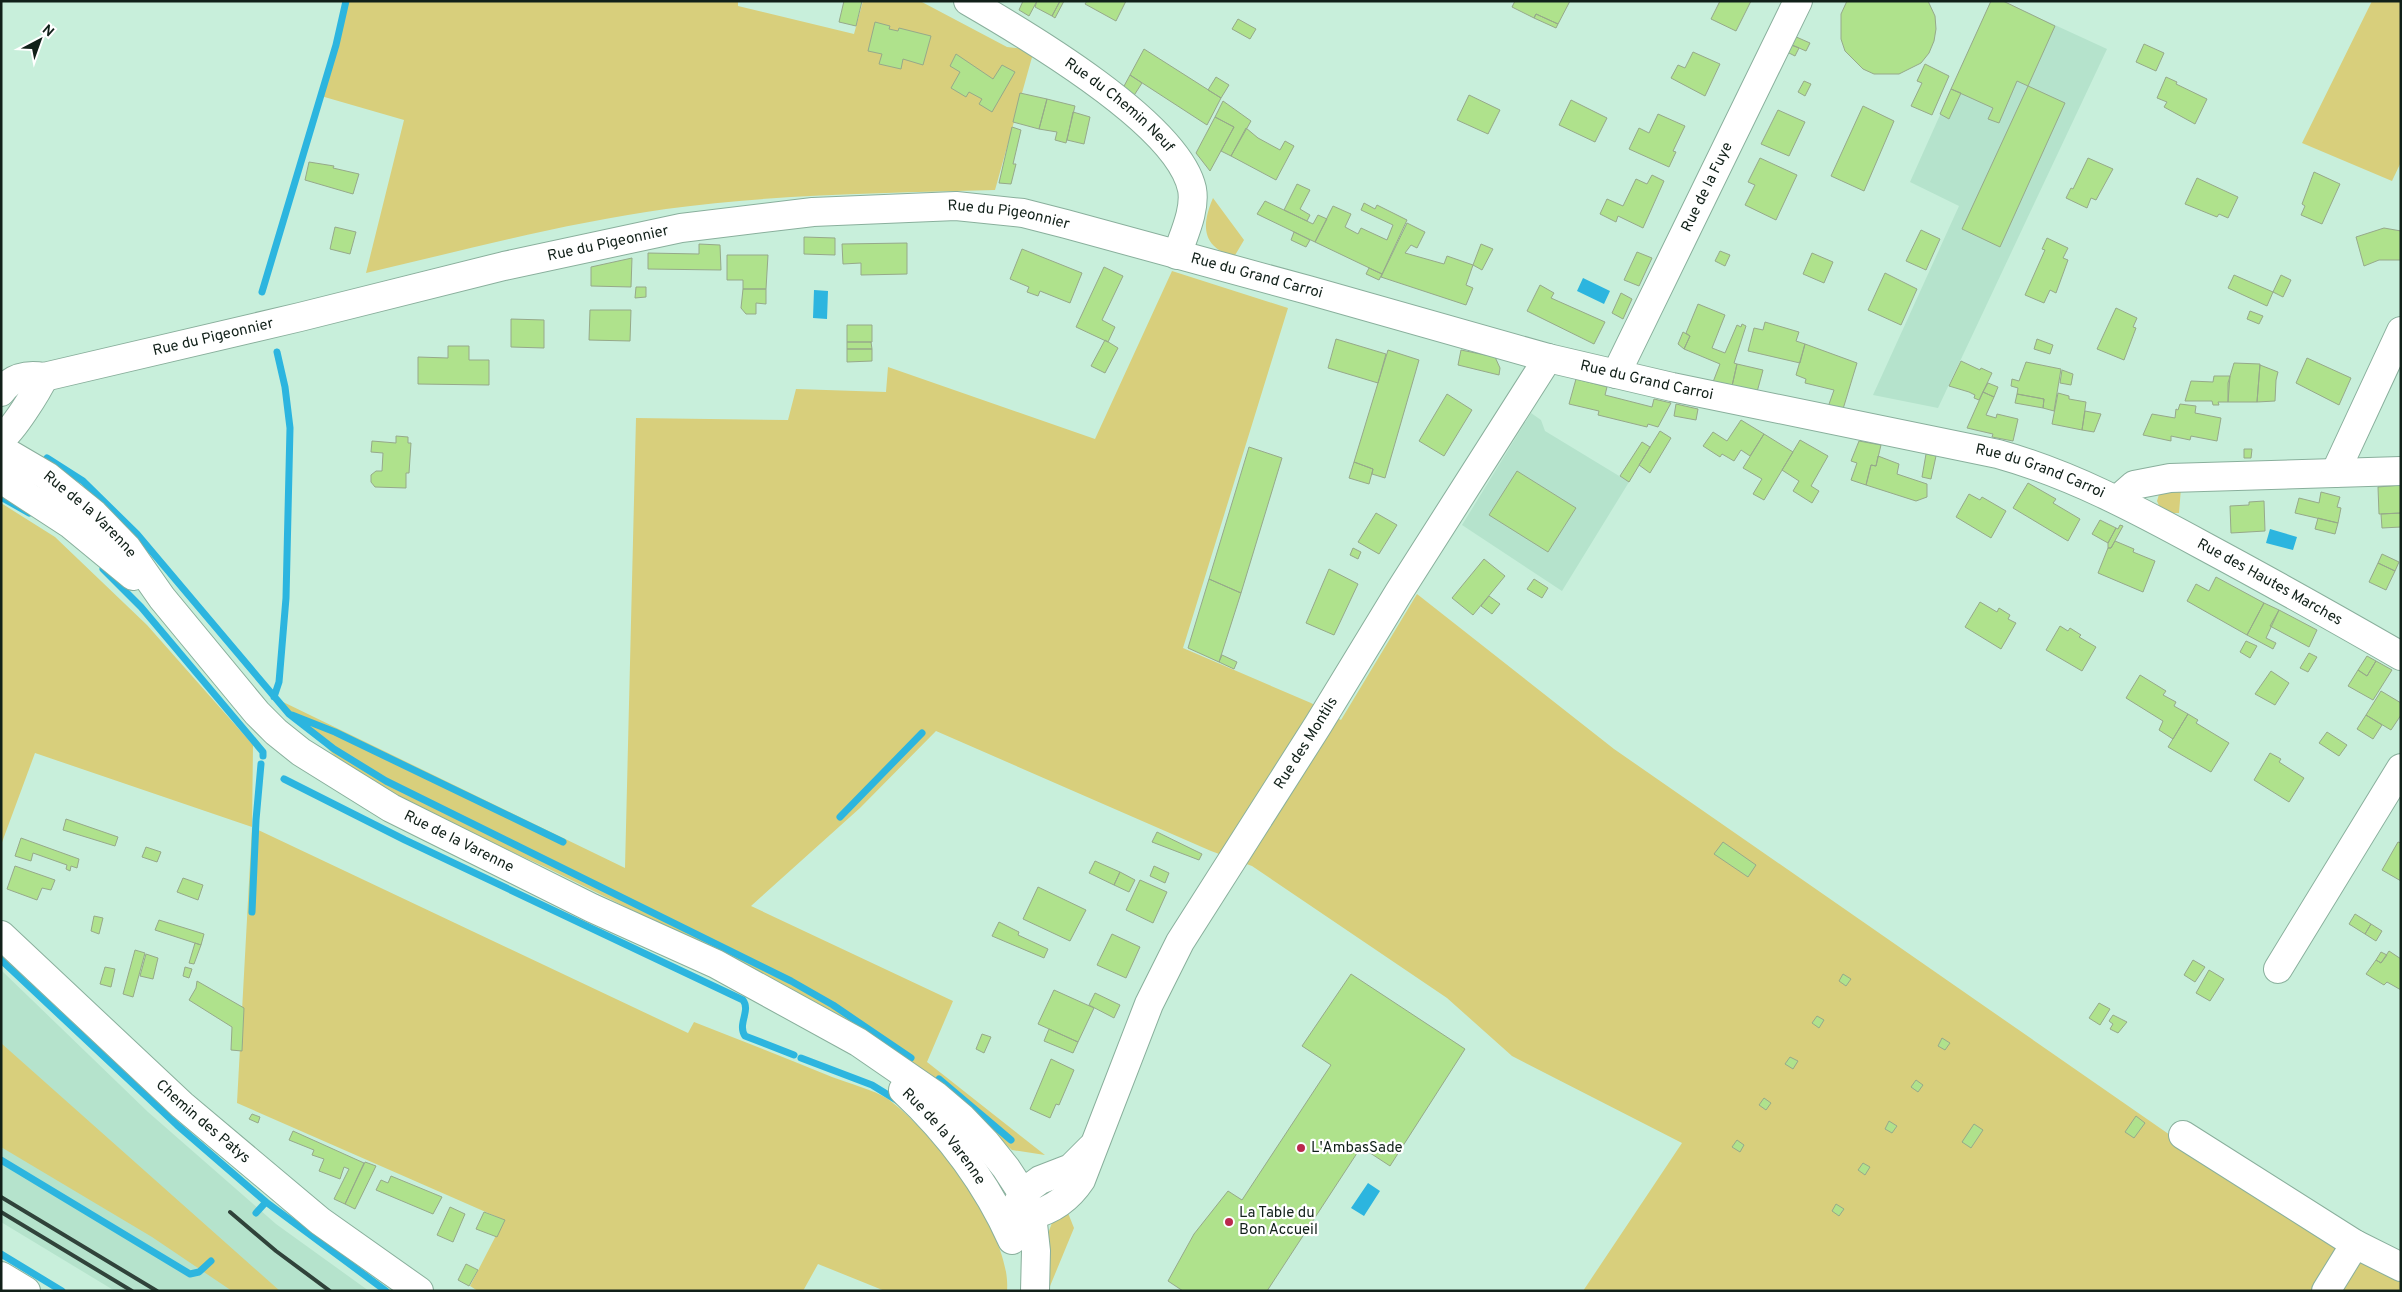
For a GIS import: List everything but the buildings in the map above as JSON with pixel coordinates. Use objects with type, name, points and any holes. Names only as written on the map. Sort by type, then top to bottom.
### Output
[{"type":"street","name":"Rue du Chemin Neuf","points":[[968,1],[1023,34],[1110,92],[1168,148],[1189,177],[1193,192],[1191,212],[1177,255]]},
{"type":"street","name":"Rue de la Fuye","points":[[1616,374],[1798,1]]},
{"type":"street","name":"Rue du Pigeonnier","points":[[1,392],[14,379],[35,375],[44,377],[300,317],[504,266],[662,232],[813,212],[956,206],[991,208],[1049,220],[1177,255]]},
{"type":"street","name":"Rue du Grand Carroi","points":[[1177,255],[1548,358],[1998,454],[2032,463],[2127,505]]},
{"type":"street","points":[[2335,473],[2401,331]]},
{"type":"street","name":"Rue des Montils","points":[[1023,1205],[1053,1207],[1076,1187],[1149,1004],[1180,942],[1318,725],[1398,592],[1548,358]]},
{"type":"street","points":[[1,439],[12,429],[37,393],[44,377]]},
{"type":"street","name":"Rue de la Varenne","points":[[1,449],[47,476],[94,514],[126,548],[162,598],[258,713],[276,732],[301,752],[391,808],[592,908],[716,964],[858,1042],[935,1095],[962,1118],[1006,1168],[1023,1205]]},
{"type":"street","points":[[2127,505],[2144,492],[2154,481],[2170,478],[2401,471]]},
{"type":"street","name":"Rue de la Varenne","points":[[1,479],[70,524],[162,598]]},
{"type":"street","name":"Rue des Hautes Marches","points":[[2127,505],[2298,597],[2401,656]]},
{"type":"street","points":[[2278,969],[2401,768]]},
{"type":"street","name":"Chemin des Patys","points":[[1,935],[182,1105],[320,1221],[420,1291]]},
{"type":"street","name":"Rue de la Varenne","points":[[808,1015],[868,1058],[928,1113],[966,1158],[1012,1240]]},
{"type":"street","points":[[928,1113],[946,1123],[964,1140],[1006,1200],[1023,1205]]},
{"type":"street","points":[[2183,1135],[2355,1244],[2401,1267]]},
{"type":"street","name":"Rue des Montils","points":[[1023,1205],[1040,1180],[1071,1168],[1095,1142]]},
{"type":"street","name":"Rue des Montils","points":[[1006,1168],[1030,1176],[1050,1175]]},
{"type":"street","points":[[1021,1291],[1018,1256],[1008,1227],[1023,1205]]},
{"type":"street","points":[[1023,1205],[1036,1251],[1035,1291]]},
{"type":"street","points":[[2326,1291],[2355,1244]]},
{"type":"street","points":[[1,1276],[26,1291]]},
{"type":"shaded area","points":[[348,1],[738,1],[738,6],[854,34],[863,1],[920,1],[1007,47],[1034,50],[995,190],[789,197],[666,209],[553,229],[366,273],[404,120],[321,96],[339,39]]},
{"type":"shaded area","points":[[1991,1],[2003,1],[2107,49],[1938,408],[1873,395],[1959,206],[1910,182]]},
{"type":"shaded area","points":[[2372,1],[2401,1],[2401,162],[2392,181],[2302,143]]},
{"type":"shaded area","points":[[1213,198],[1244,240],[1234,257],[1216,248],[1207,234],[1207,218]]},
{"type":"shaded area","points":[[1172,271],[1288,308],[1183,648],[1311,703],[1341,720],[1417,594],[1614,749],[2170,1135],[2401,1271],[2401,1291],[1583,1291],[1682,1143],[1512,1056],[1447,998],[1252,866],[1211,851],[936,731],[860,808],[751,906],[953,1001],[927,1062],[1045,1155],[1012,1150],[925,1072],[737,962],[545,867],[449,823],[353,774],[279,700],[625,868],[636,418],[788,420],[796,389],[886,392],[888,367],[1095,439]]},
{"type":"shaded area","points":[[1531,413],[1541,420],[1545,431],[1629,482],[1562,591],[1462,525]]},
{"type":"shaded area","points":[[2181,488],[2179,513],[2172,515],[2160,508],[2157,501],[2160,491]]},
{"type":"shaded area","points":[[1,503],[55,537],[147,625],[253,745],[252,827],[35,753],[1,845]]},
{"type":"shaded area","points":[[252,827],[688,1033],[694,1022],[888,1099],[906,1114],[947,1159],[983,1213],[997,1241],[1005,1267],[1007,1291],[885,1291],[818,1264],[803,1291],[478,1291],[470,1286],[504,1220],[237,1103]]},
{"type":"shaded area","points":[[1,970],[148,1112],[276,1224],[369,1291],[115,1291],[1,1222]]},
{"type":"shaded area","points":[[1,1043],[280,1291],[232,1291],[152,1237],[1,1147]]},
{"type":"shaded area","points":[[1066,1208],[1074,1228],[1048,1291],[1046,1239],[1053,1220]]},
{"type":"water","points":[[1583,278],[1610,291],[1604,304],[1577,291]]},
{"type":"water","points":[[814,290],[828,291],[827,319],[813,318]]},
{"type":"water","points":[[2270,529],[2297,537],[2293,550],[2266,543]]},
{"type":"water","points":[[1368,1183],[1380,1191],[1364,1216],[1351,1208]]},
{"type":"waterway","points":[[262,292],[336,45],[346,1]]},
{"type":"waterway","points":[[274,697],[279,682],[286,598],[290,428],[285,387],[277,352]]},
{"type":"waterway","points":[[47,458],[83,481],[137,534],[289,714],[334,749],[386,781],[791,981],[833,1005],[911,1058]]},
{"type":"waterway","points":[[1,497],[29,513]]},
{"type":"waterway","points":[[103,569],[141,607],[263,752],[263,756]]},
{"type":"waterway","points":[[292,715],[335,732],[563,842]]},
{"type":"waterway","points":[[840,817],[922,733]]},
{"type":"waterway","points":[[252,912],[256,820],[261,764]]},
{"type":"waterway","points":[[284,779],[405,840],[743,1000],[746,1009],[742,1027],[745,1036],[794,1055]]},
{"type":"waterway","points":[[1,960],[177,1125],[266,1202]]},
{"type":"waterway","points":[[801,1058],[872,1085],[898,1101]]},
{"type":"waterway","points":[[939,1079],[1011,1140]]},
{"type":"waterway","points":[[1,1160],[190,1274],[199,1272],[211,1261]]},
{"type":"waterway","points":[[256,1213],[266,1202],[386,1291]]},
{"type":"waterway","points":[[1,1254],[62,1291]]},
{"type":"railway","points":[[1,1197],[157,1291]]},
{"type":"railway","points":[[1,1212],[132,1291]]},
{"type":"railway","points":[[230,1212],[276,1251],[330,1291]]},
{"type":"place","name":"L'AmbasSade","points":[[1301,1148]]},
{"type":"place","name":"La Table du Bon Accueil","points":[[1229,1222]]}]
